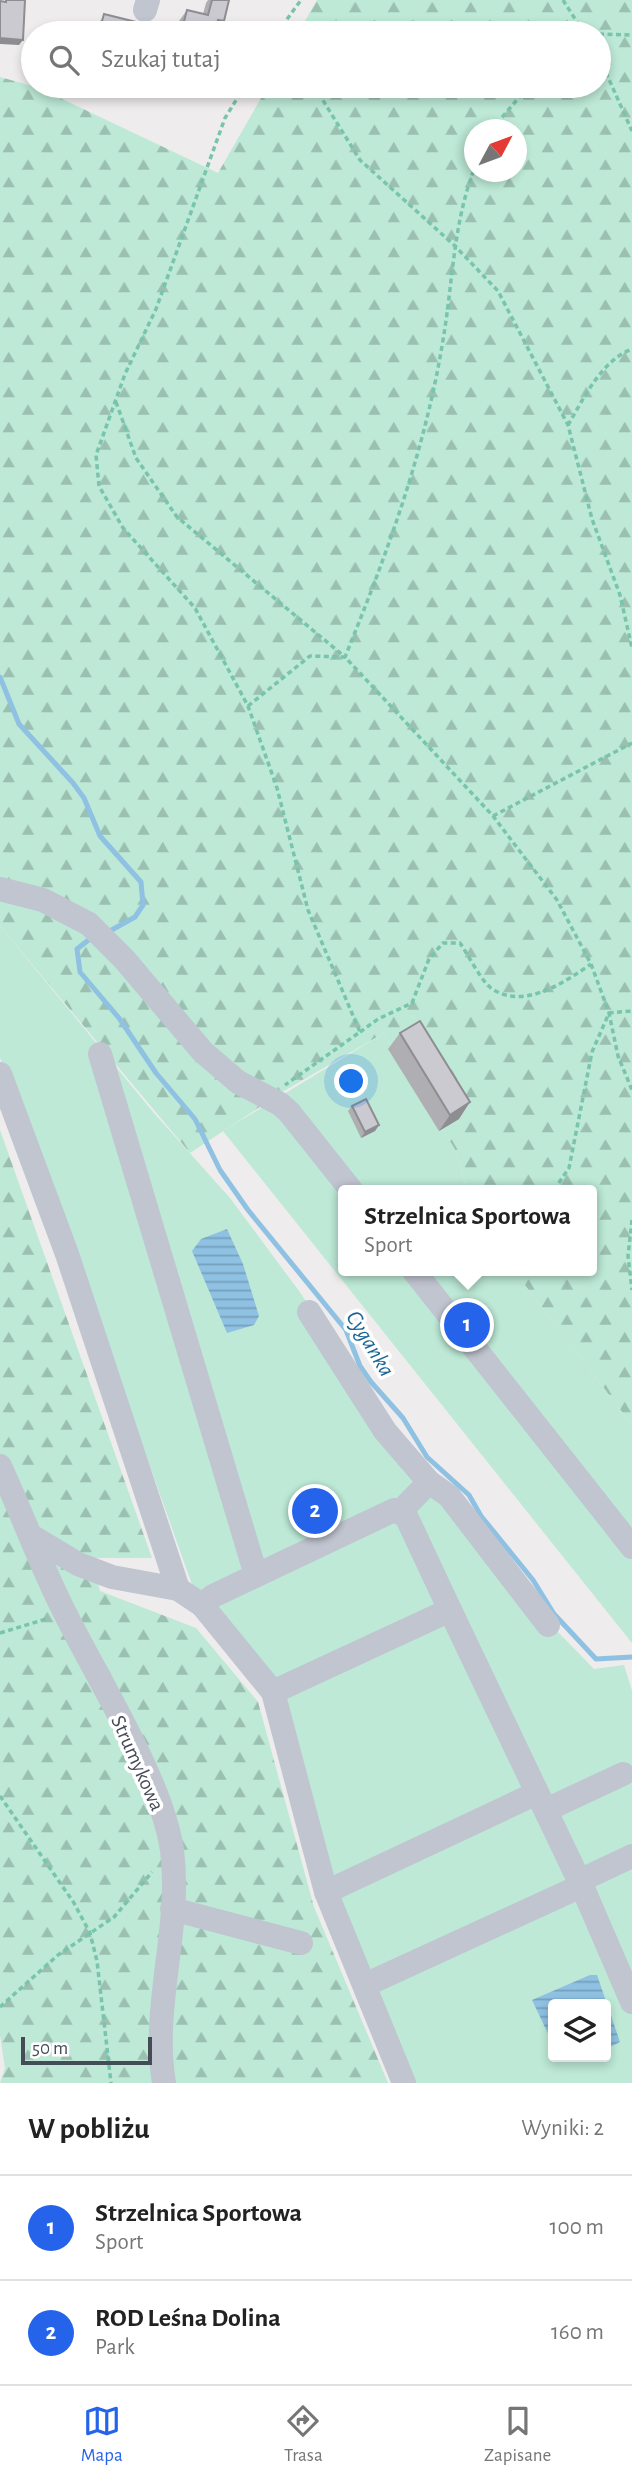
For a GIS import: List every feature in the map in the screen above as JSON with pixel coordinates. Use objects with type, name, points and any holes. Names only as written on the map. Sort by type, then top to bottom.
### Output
[{"type":"street","points":[[0,889],[43,900],[89,924],[124,958],[203,1052],[239,1082],[289,1112],[347,1185]]},
{"type":"street","points":[[100,1054],[256,1575]]},
{"type":"street","points":[[0,1074],[67,1254],[178,1588]]},
{"type":"street","points":[[418,1276],[632,1547]]},
{"type":"street","points":[[310,1312],[385,1431],[429,1482],[449,1496],[548,1625]]},
{"type":"street","name":"Strumykowa","points":[[0,1466],[65,1614],[156,1796],[172,1849],[173,1909],[159,2050],[164,2083]]},
{"type":"street","points":[[401,1511],[429,1482]]},
{"type":"street","points":[[202,1605],[213,1596],[256,1575],[394,1510],[401,1511],[406,1516],[580,1883],[621,1947],[632,2002]]},
{"type":"street","points":[[33,1537],[78,1564],[113,1577],[178,1588],[202,1605],[273,1692],[326,1892],[404,2083]]},
{"type":"street","points":[[273,1692],[450,1610]]},
{"type":"street","points":[[326,1892],[542,1801],[623,1774]]},
{"type":"street","points":[[365,1985],[632,1856]]},
{"type":"street","points":[[173,1909],[301,1942]]},
{"type":"path","points":[[286,21],[301,0]]},
{"type":"path","points":[[563,0],[576,21]]},
{"type":"path","points":[[611,35],[632,36]]},
{"type":"path","points":[[611,84],[632,131]]},
{"type":"path","points":[[238,98],[225,118],[156,309],[116,400],[96,455],[99,486],[123,527],[194,608],[248,706],[277,788],[308,910],[360,1032]]},
{"type":"path","points":[[321,98],[360,160],[454,245],[498,291],[568,425],[592,519],[620,594],[632,648]]},
{"type":"path","points":[[500,119],[519,98]]},
{"type":"path","points":[[345,657],[390,547],[421,444],[443,340],[454,245],[470,182]]},
{"type":"path","points":[[568,425],[592,384],[623,353],[632,349]]},
{"type":"path","points":[[116,400],[136,458],[177,517],[345,657],[493,816],[557,900],[591,964],[609,1013],[618,1056],[632,1090]]},
{"type":"path","points":[[248,706],[310,656],[345,657]]},
{"type":"path","points":[[493,816],[632,743]]},
{"type":"path","points":[[268,1097],[360,1032],[412,1003],[429,959],[443,943],[460,943],[490,988],[515,995],[541,994],[591,964]]},
{"type":"path","points":[[609,1013],[632,1011]]},
{"type":"path","points":[[557,1185],[569,1168],[592,1052],[609,1013]]},
{"type":"path","points":[[632,1220],[628,1256],[632,1290]]},
{"type":"path","points":[[0,1633],[65,1614]]},
{"type":"path","points":[[0,1796],[74,1903],[90,1933],[97,1961],[111,2083]]},
{"type":"path","points":[[0,2007],[58,1955],[114,1917],[172,1849]]},
{"type":"green space","points":[[317,0],[632,0],[632,1425],[518,1276],[597,1276],[597,1185],[465,1185],[454,1148],[384,1033],[284,1091],[190,1153],[0,926],[0,77],[21,83],[21,98],[60,98],[218,173],[261,98],[611,98],[611,21],[305,21]]},
{"type":"green space","points":[[0,926],[153,1112],[230,1198],[299,1291],[368,1394],[554,1628],[594,1669],[624,1665],[632,1691],[632,2083],[397,2083],[271,1711],[195,1593],[68,1235],[0,1058]]},
{"type":"green space","points":[[384,1033],[454,1148],[465,1185],[338,1185],[338,1275],[223,1131]]},
{"type":"green space","points":[[0,1130],[152,1558],[91,1558],[100,1591],[196,1628],[258,1702],[314,1907],[388,2083],[0,2083],[5,2068],[0,2035]]},
{"type":"green space","points":[[339,1276],[518,1276],[632,1425],[632,1643]]},
{"type":"water","points":[[227,1229],[243,1264],[259,1316],[254,1325],[227,1333],[192,1251],[201,1239]]},
{"type":"water","points":[[590,1975],[597,1975],[605,1999],[548,1999],[548,2034],[532,2000]]},
{"type":"water","points":[[611,2016],[620,2042],[611,2046]]},
{"type":"building","points":[[25,0],[21,40],[0,38],[0,1]]},
{"type":"building","points":[[212,0],[229,0],[224,21],[184,21],[187,10],[208,15]]},
{"type":"building","points":[[104,14],[132,21],[102,21]]},
{"type":"building","points":[[420,1021],[470,1102],[450,1115],[400,1033]]},
{"type":"building","points":[[366,1099],[379,1125],[365,1132],[352,1106]]},
{"type":"waterway","points":[[0,677],[19,724],[73,783],[84,798],[100,836],[141,882],[143,905],[135,917],[108,932]]},
{"type":"waterway","name":"Cyganka","points":[[91,938],[77,949],[80,972],[119,1018],[156,1073],[195,1119],[220,1170],[248,1210],[346,1330],[360,1366],[403,1418],[427,1457],[469,1495],[481,1516],[533,1580],[554,1614],[596,1659],[632,1657]]},
{"type":"place","name":"Strzelnica Sportowa","points":[[467,1325]]},
{"type":"place","name":"ROD Leśna Dolina","points":[[315,1511]]}]
